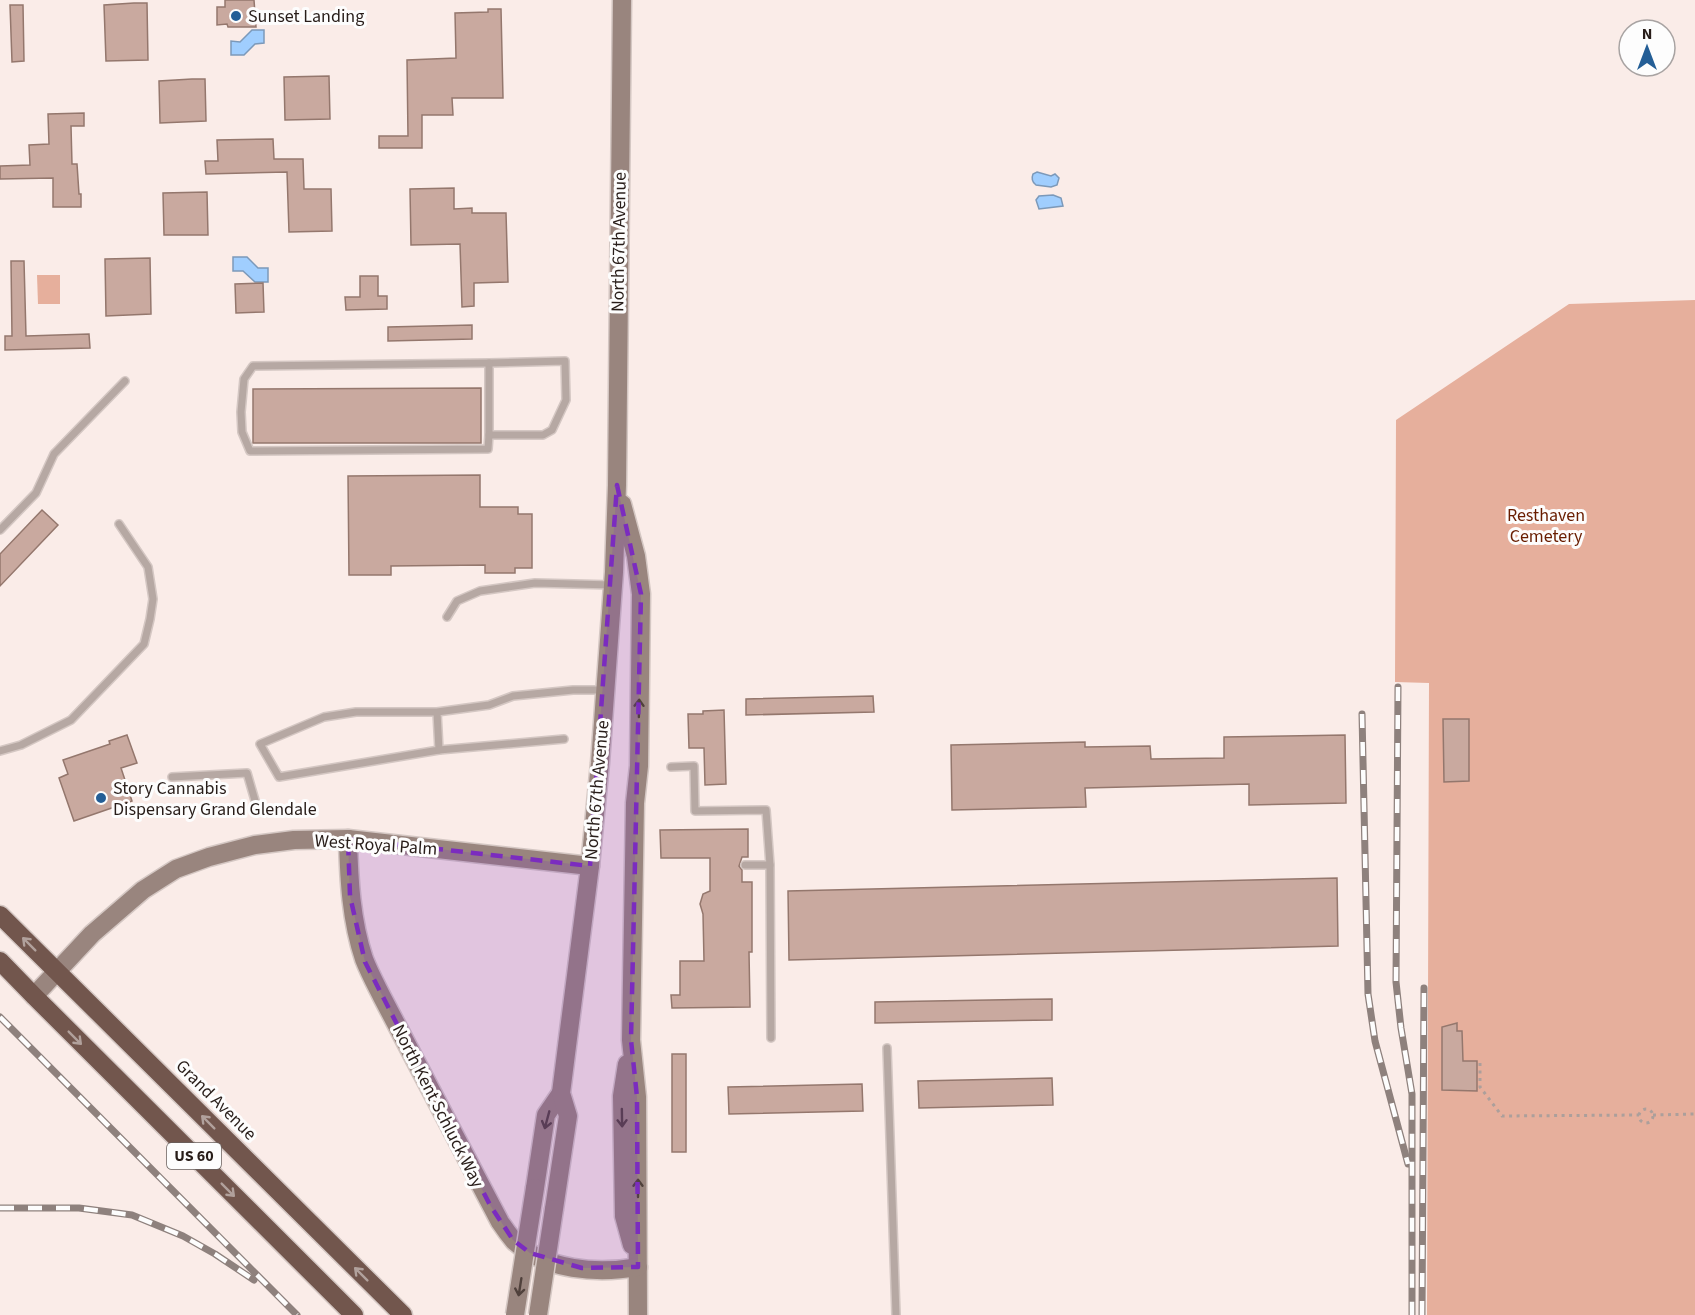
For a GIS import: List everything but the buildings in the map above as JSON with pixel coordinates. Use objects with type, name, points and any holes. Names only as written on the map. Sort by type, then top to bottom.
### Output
[{"type":"highway","name":"Grand Avenue","points":[[0,915],[403,1315]]},
{"type":"highway","name":"US 60","points":[[0,961],[354,1315]]},
{"type":"main road","name":"North 67th Avenue","points":[[538,1315],[568,1116],[561,1094],[590,866],[613,585],[617,485],[622,0]]},
{"type":"main road","name":"North 67th Avenue","points":[[617,485],[636,556],[640,594],[639,766],[635,802],[631,1040],[637,1097],[638,1315]]},
{"type":"main road","name":"West Royal Palm","points":[[34,996],[92,934],[143,890],[176,869],[209,857],[255,845],[294,840],[348,839],[590,866]]},
{"type":"main road","name":"North Kent Schluck Way","points":[[348,839],[350,896],[355,928],[365,962],[500,1222],[513,1240],[530,1253],[547,1261],[594,1270],[621,1270],[638,1267]]},
{"type":"main road","name":"North 67th Avenue","points":[[515,1315],[546,1115],[561,1094]]},
{"type":"lane","points":[[489,363],[488,449],[250,451],[242,432],[241,412],[244,379],[253,366],[565,361],[566,400],[552,430],[543,435],[489,435]]},
{"type":"lane","points":[[0,530],[36,493],[54,454],[125,381]]},
{"type":"lane","points":[[0,751],[21,745],[71,720],[144,644],[153,599],[148,567],[119,524]]},
{"type":"lane","points":[[447,617],[457,601],[480,591],[535,583],[613,585]]},
{"type":"lane","points":[[564,740],[439,750],[279,777],[260,744],[324,717],[356,712],[437,712],[489,705],[513,696],[573,690],[605,690]]},
{"type":"lane","points":[[437,712],[439,750]]},
{"type":"lane","points":[[671,766],[694,766],[695,811],[766,810],[770,865],[771,1038]]},
{"type":"lane","points":[[172,777],[247,773],[256,804]]},
{"type":"lane","points":[[745,865],[770,865]]},
{"type":"lane","points":[[887,1048],[896,1315]]},
{"type":"path","points":[[1480,1063],[1480,1087],[1502,1116],[1639,1115]]},
{"type":"path","points":[[1639,1115],[1641,1111],[1647,1109],[1653,1115]]},
{"type":"path","points":[[1653,1115],[1695,1114]]},
{"type":"path","points":[[1639,1115],[1642,1121],[1647,1123],[1653,1115]]},
{"type":"highlighted area","points":[[617,485],[641,594],[631,1040],[637,1097],[638,1267],[582,1268],[530,1253],[513,1240],[490,1205],[365,962],[350,896],[348,839],[590,866]]},
{"type":"green space","points":[[37,275],[60,275],[60,304],[38,304]]},
{"type":"green space","name":"Resthaven Cemetery","points":[[1695,300],[1695,1315],[1427,1315],[1429,683],[1395,682],[1396,420],[1569,304]]},
{"type":"water","points":[[252,30],[264,30],[264,43],[255,44],[244,55],[231,55],[231,41],[240,42]]},
{"type":"water","points":[[1037,172],[1051,176],[1055,174],[1059,178],[1057,185],[1051,187],[1036,185],[1032,177]]},
{"type":"water","points":[[1053,195],[1061,198],[1063,206],[1039,209],[1036,200],[1039,196]]},
{"type":"water","points":[[233,257],[247,257],[258,268],[268,268],[268,282],[255,282],[243,271],[233,271]]},
{"type":"railway","points":[[1398,687],[1396,982],[1412,1094],[1412,1315]]},
{"type":"railway","points":[[1362,714],[1368,994],[1375,1041],[1408,1164]]},
{"type":"railway","points":[[1422,1315],[1424,988]]},
{"type":"railway","points":[[0,1017],[297,1315]]},
{"type":"railway","points":[[0,1208],[79,1208],[132,1215],[183,1236],[254,1280]]},
{"type":"place","name":"Sunset Landing","points":[[236,16]]},
{"type":"place","name":"Story Cannabis Dispensary Grand Glendale","points":[[101,798]]}]
